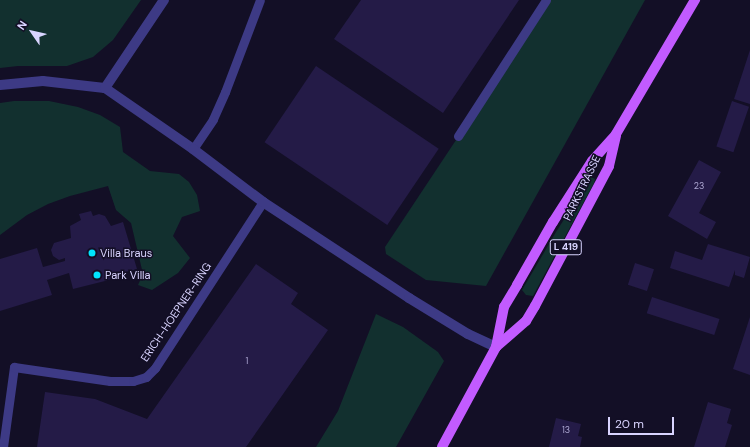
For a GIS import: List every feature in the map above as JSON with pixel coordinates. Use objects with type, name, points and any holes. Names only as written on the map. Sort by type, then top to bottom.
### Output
[{"type":"main road","name":"PARKSTRASSE","points":[[442,447],[496,348],[504,307],[553,222],[592,161],[616,134],[695,0]]},
{"type":"main road","name":"PARKSTRASSE","points":[[496,348],[526,321],[535,306],[609,166],[616,134]]},
{"type":"street","points":[[105,88],[164,0]]},
{"type":"street","points":[[0,85],[43,81],[105,88],[193,149],[263,202],[409,298],[468,334],[496,348]]},
{"type":"lane","points":[[193,149],[213,120],[260,0]]},
{"type":"lane","points":[[458,136],[546,0]]},
{"type":"lane","name":"ERICH-HOEPNER-RING","points":[[3,447],[14,367],[110,381],[134,381],[146,376],[155,368],[263,202]]},
{"type":"green space","points":[[0,0],[141,0],[113,40],[93,57],[67,66],[18,66],[0,68]]},
{"type":"green space","points":[[549,0],[645,0],[486,286],[426,280],[386,254],[385,247]]},
{"type":"green space","points":[[14,101],[49,101],[78,107],[100,115],[120,127],[123,152],[150,171],[179,174],[189,182],[197,195],[200,211],[182,217],[173,236],[190,258],[178,273],[152,290],[138,285],[143,274],[131,223],[116,210],[108,186],[70,196],[48,204],[27,215],[0,235],[0,103]]},
{"type":"green space","points":[[591,177],[595,179],[594,183],[533,296],[526,295],[522,290],[556,232]]},
{"type":"green space","points":[[376,314],[403,327],[438,352],[444,361],[396,447],[316,447],[338,411]]},
{"type":"building","points":[[361,0],[519,0],[443,113],[334,39]]},
{"type":"building","points":[[750,50],[750,104],[734,99]]},
{"type":"building","points":[[316,66],[439,149],[387,225],[265,142]]},
{"type":"building","points":[[732,101],[749,107],[733,152],[716,146]]},
{"type":"building","points":[[699,160],[721,172],[699,213],[716,222],[707,239],[668,216]]},
{"type":"building","name":"Villa Braus","points":[[91,211],[93,216],[99,214],[105,216],[111,226],[123,222],[137,269],[113,276],[113,278],[105,281],[73,289],[69,273],[47,280],[52,295],[0,311],[0,259],[37,248],[43,267],[65,261],[65,258],[59,260],[53,256],[51,250],[54,243],[71,238],[70,226],[81,220],[79,214]]},
{"type":"building","points":[[708,244],[750,257],[744,278],[735,275],[735,270],[729,287],[670,268],[675,251],[702,260]]},
{"type":"building","points":[[635,263],[654,269],[647,291],[628,285]]},
{"type":"building","points":[[256,264],[298,293],[291,304],[328,330],[246,447],[37,447],[45,392],[95,399],[147,419]]},
{"type":"building","points":[[652,297],[720,319],[714,335],[647,313]]},
{"type":"building","points":[[750,317],[750,375],[733,369]]},
{"type":"building","points":[[708,402],[731,409],[727,423],[732,425],[725,447],[694,447]]},
{"type":"building","points":[[556,418],[581,424],[578,436],[582,437],[580,447],[549,447]]},
{"type":"place","name":"Villa Braus","points":[[92,253]]},
{"type":"place","name":"Park Villa","points":[[97,275]]}]
